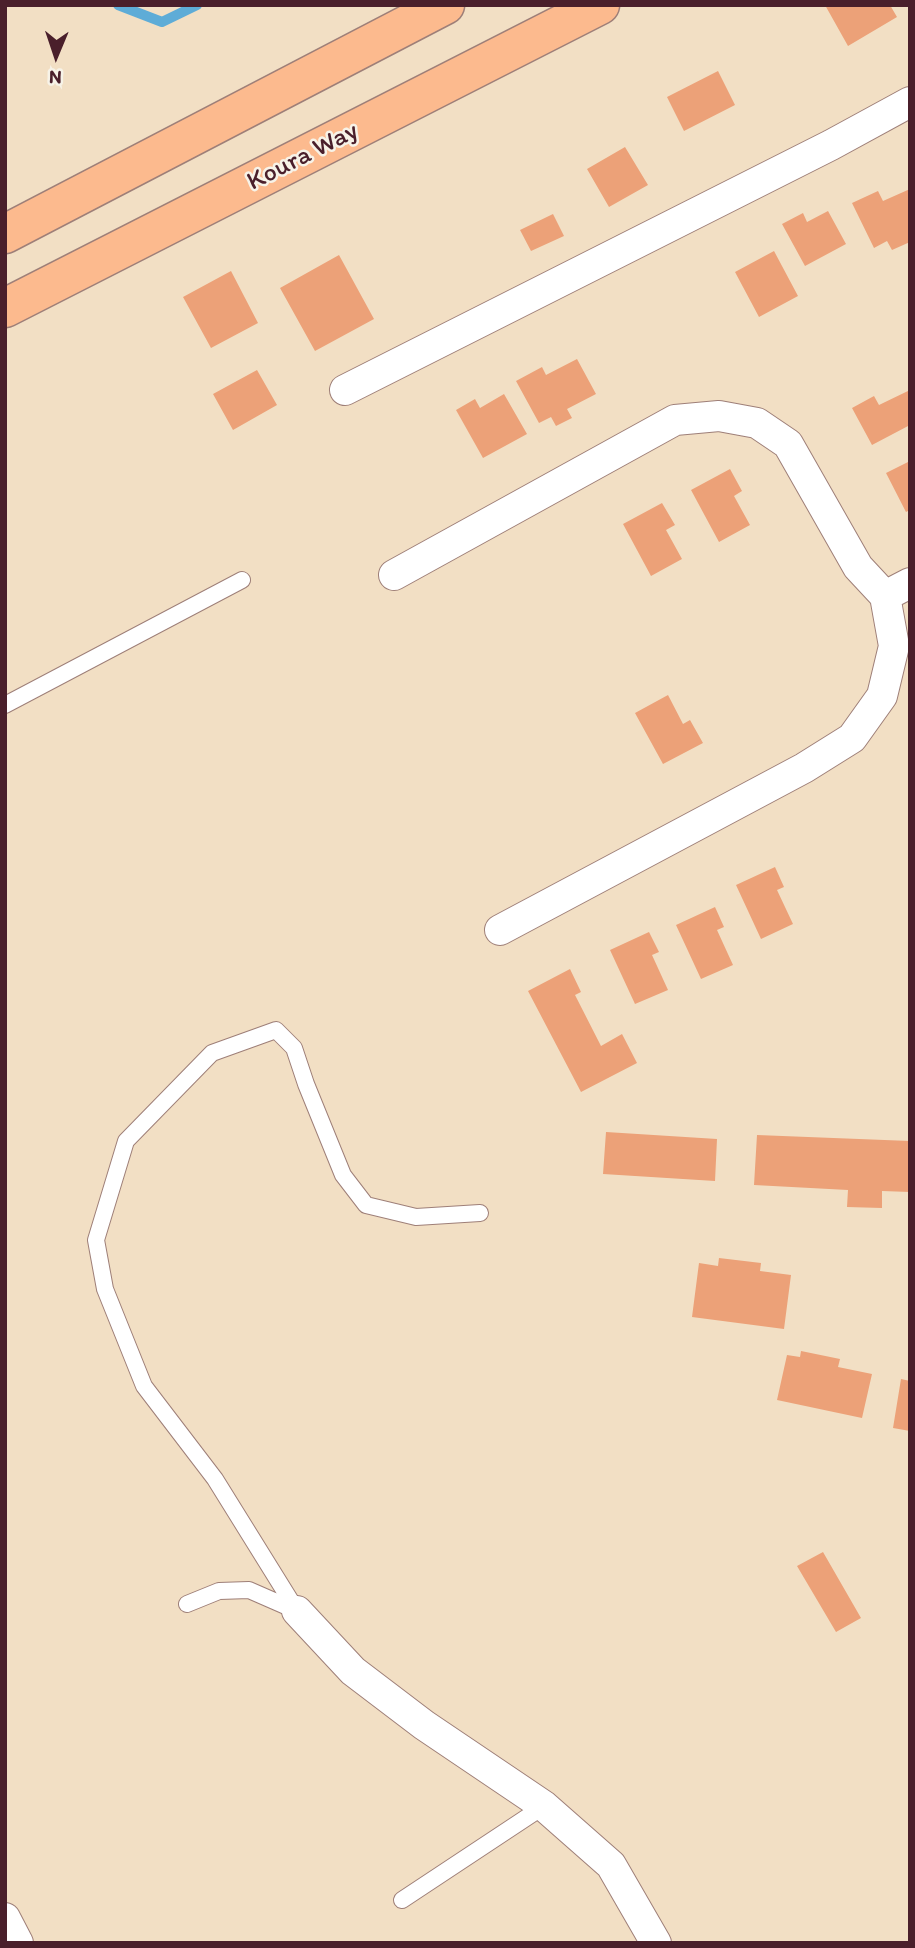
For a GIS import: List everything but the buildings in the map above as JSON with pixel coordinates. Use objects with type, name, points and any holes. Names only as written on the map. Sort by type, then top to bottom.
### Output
[{"type":"highway","points":[[5,234],[445,5]]},
{"type":"highway","name":"Koura Way","points":[[5,308],[600,5]]},
{"type":"street","points":[[345,390],[831,145],[910,102]]},
{"type":"street","points":[[394,575],[676,420],[719,416],[757,423],[788,443],[858,567],[897,589],[894,646],[882,696],[852,738],[792,774],[500,930]]},
{"type":"street","points":[[297,1611],[353,1671],[424,1725],[544,1806],[611,1865],[656,1943]]},
{"type":"street","points":[[5,1918],[18,1943]]},
{"type":"lane","points":[[5,705],[242,580]]},
{"type":"lane","points":[[297,1611],[215,1479],[144,1385],[105,1289],[96,1240],[126,1141],[212,1053],[276,1030],[294,1048],[343,1175],[366,1205],[416,1217],[480,1213]]},
{"type":"lane","points":[[187,1604],[219,1591],[249,1590],[297,1611]]},
{"type":"lane","points":[[401,1900],[544,1806]]},
{"type":"waterway","points":[[118,5],[162,22],[197,5]]}]
